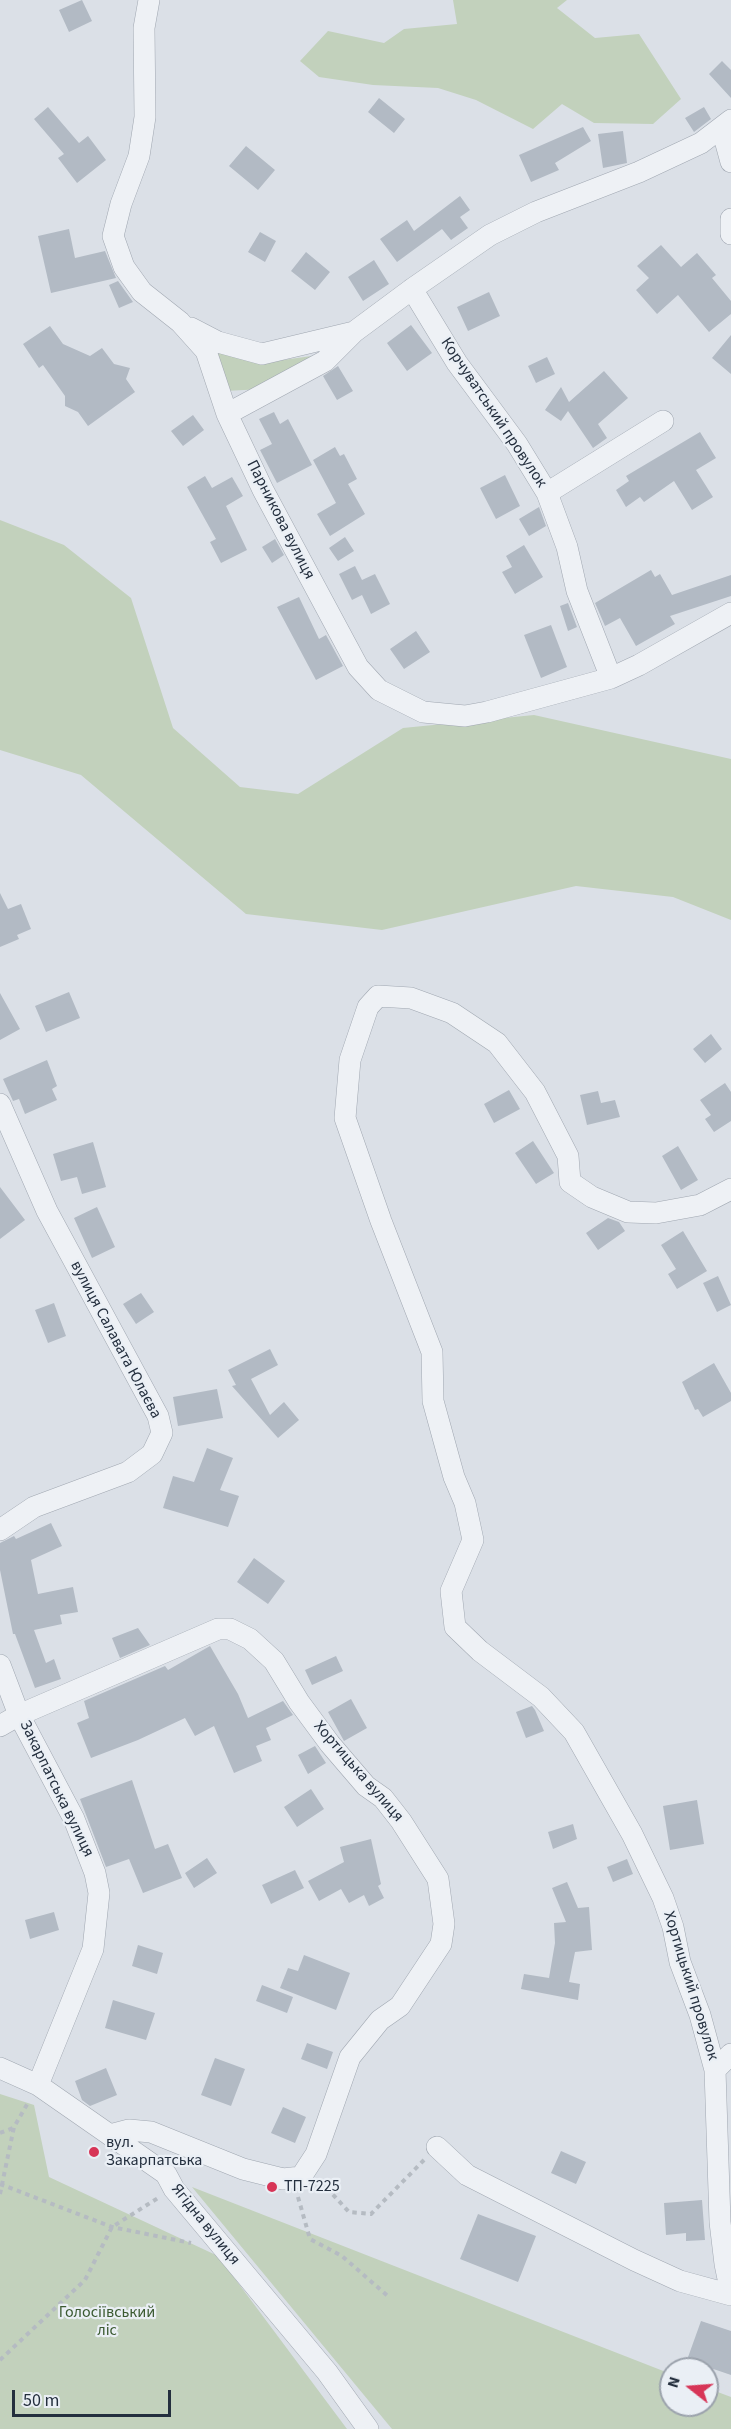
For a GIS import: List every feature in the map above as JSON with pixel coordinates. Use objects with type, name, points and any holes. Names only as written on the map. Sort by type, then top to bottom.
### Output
[{"type":"street","name":"Парникова вулиця","points":[[149,0],[144,28],[145,117],[139,156],[121,204],[113,236],[124,267],[142,292],[180,322],[206,351],[227,414],[332,621],[358,667],[379,690],[423,712],[465,716],[611,678],[731,614]]},
{"type":"street","points":[[227,414],[325,361],[354,332],[412,289],[490,235],[536,212],[639,172],[701,143],[726,124],[731,162]]},
{"type":"street","points":[[731,219],[731,234]]},
{"type":"street","name":"Корчуватський провулок","points":[[412,289],[457,363],[517,444],[547,493],[567,547],[577,591],[611,678]]},
{"type":"street","points":[[180,322],[218,342],[262,354],[354,332]]},
{"type":"street","points":[[547,493],[663,421]]},
{"type":"street","name":"Хортицький провулок","points":[[731,1190],[700,1205],[656,1213],[628,1212],[592,1197],[570,1182],[568,1156],[535,1092],[496,1043],[452,1013],[411,998],[378,996],[368,1007],[350,1060],[345,1118],[381,1221],[432,1352],[433,1401],[454,1478],[465,1503],[473,1540],[451,1591],[455,1627],[480,1651],[541,1697],[574,1732],[632,1834],[663,1898],[673,1927],[680,1962],[700,2015],[715,2070],[720,2222],[731,2294]]},
{"type":"street","name":"вулиця Салавата Юлаєва","points":[[0,1104],[47,1211],[158,1416],[162,1433],[152,1454],[128,1472],[34,1507],[0,1530]]},
{"type":"street","name":"Хортицька вулиця","points":[[19,1715],[218,1629],[230,1629],[250,1639],[274,1661],[299,1702],[330,1743],[366,1786],[382,1798],[401,1821],[438,1879],[444,1924],[441,1944],[400,2006],[380,2020],[350,2057],[316,2154],[301,2177],[284,2179]]},
{"type":"street","name":"Закарпатська вулиця","points":[[0,1665],[19,1715],[74,1819],[95,1873],[99,1893],[98,1920],[93,1949],[38,2085]]},
{"type":"street","points":[[0,1726],[19,1715]]},
{"type":"street","points":[[715,2070],[731,2054]]},
{"type":"street","name":"Ягідна вулиця","points":[[0,2068],[38,2085],[166,2174],[174,2189],[327,2372],[368,2429]]},
{"type":"street","points":[[111,2135],[129,2130],[151,2132],[243,2169],[284,2179]]},
{"type":"street","points":[[437,2147],[466,2175],[634,2260],[680,2281],[731,2294]]},
{"type":"path","points":[[0,2194],[14,2127],[38,2085]]},
{"type":"path","points":[[0,2133],[14,2127]]},
{"type":"path","points":[[325,2186],[349,2212],[371,2214],[437,2147]]},
{"type":"path","points":[[284,2179],[299,2198],[310,2239],[342,2256],[390,2298]]},
{"type":"path","points":[[1,2185],[112,2227],[224,2249]]},
{"type":"path","points":[[0,2360],[85,2280],[112,2227],[174,2189]]},
{"type":"green space","points":[[453,0],[567,0],[557,8],[595,38],[639,34],[681,99],[653,124],[594,123],[562,104],[533,129],[476,100],[438,88],[373,85],[319,77],[300,61],[328,31],[384,43],[404,29],[457,24]]},
{"type":"green space","points":[[205,343],[261,363],[326,354],[263,389],[225,391]]},
{"type":"green space","points":[[0,520],[64,545],[131,598],[173,728],[240,787],[298,794],[403,728],[534,715],[731,759],[731,920],[673,897],[576,886],[382,930],[246,914],[81,775],[0,750]]},
{"type":"green space","name":"Голосіївський ліс","points":[[0,2094],[34,2105],[49,2177],[218,2256],[347,2429],[0,2429]]},
{"type":"green space","points":[[192,2187],[659,2369],[659,2417],[719,2417],[719,2392],[731,2397],[731,2429],[392,2429]]},
{"type":"building","points":[[82,0],[92,21],[69,32],[59,10]]},
{"type":"building","points":[[722,61],[731,70],[731,98],[709,74]]},
{"type":"building","points":[[379,98],[405,119],[394,133],[368,112]]},
{"type":"building","points":[[48,107],[79,143],[88,136],[106,160],[77,183],[58,158],[64,154],[34,119]]},
{"type":"building","points":[[704,107],[711,119],[694,132],[685,118]]},
{"type":"building","points":[[583,127],[591,141],[555,163],[559,170],[531,182],[519,155]]},
{"type":"building","points":[[623,131],[627,163],[603,168],[598,134]]},
{"type":"building","points":[[246,146],[275,170],[258,190],[229,166]]},
{"type":"building","points":[[460,196],[470,210],[460,217],[468,228],[451,240],[442,229],[397,262],[380,239],[407,220],[414,231]]},
{"type":"building","points":[[69,229],[75,258],[105,251],[116,278],[51,293],[38,236]]},
{"type":"building","points":[[260,232],[276,241],[265,262],[248,252]]},
{"type":"building","points":[[661,245],[681,267],[697,253],[716,275],[712,278],[731,301],[731,314],[709,332],[678,295],[657,314],[636,290],[649,278],[637,266]]},
{"type":"building","points":[[306,252],[330,272],[315,290],[291,271]]},
{"type":"building","points":[[374,260],[389,284],[363,301],[348,277]]},
{"type":"building","points":[[118,281],[133,302],[119,308],[109,285]]},
{"type":"building","points":[[489,292],[500,316],[468,331],[457,307]]},
{"type":"building","points":[[411,325],[432,353],[407,371],[387,343]]},
{"type":"building","points":[[50,326],[63,344],[90,356],[102,348],[114,364],[130,368],[126,379],[135,392],[88,426],[78,412],[65,406],[65,396],[43,365],[39,368],[23,344]]},
{"type":"building","points":[[731,335],[731,374],[712,358]]},
{"type":"building","points":[[547,357],[555,374],[536,383],[528,366]]},
{"type":"building","points":[[338,366],[353,391],[337,400],[323,376]]},
{"type":"building","points":[[604,371],[628,398],[598,424],[607,438],[593,448],[568,411],[561,421],[545,410],[561,387],[569,402]]},
{"type":"building","points":[[274,412],[280,424],[288,419],[312,465],[277,483],[260,450],[272,444],[259,419]]},
{"type":"building","points":[[193,415],[204,430],[183,446],[171,431]]},
{"type":"building","points":[[700,432],[716,458],[696,470],[713,497],[692,510],[674,481],[644,502],[640,497],[626,507],[616,490],[629,481],[626,476]]},
{"type":"building","points":[[335,447],[340,456],[344,454],[357,479],[348,484],[365,514],[330,536],[317,514],[336,503],[313,460]]},
{"type":"building","points":[[505,475],[520,506],[496,519],[480,488]]},
{"type":"building","points":[[205,476],[212,488],[232,477],[243,496],[226,506],[247,550],[221,563],[210,542],[216,539],[187,487]]},
{"type":"building","points":[[539,507],[546,526],[529,536],[519,519]]},
{"type":"building","points":[[345,537],[354,551],[338,561],[329,548]]},
{"type":"building","points":[[275,539],[284,555],[272,563],[262,547]]},
{"type":"building","points":[[524,545],[543,577],[515,594],[502,572],[512,567],[506,556]]},
{"type":"building","points":[[355,566],[362,580],[375,574],[390,604],[371,614],[362,595],[352,600],[339,574]]},
{"type":"building","points":[[651,570],[655,577],[660,574],[672,595],[731,575],[731,596],[670,616],[675,624],[636,646],[620,618],[605,626],[595,603]]},
{"type":"building","points":[[299,597],[319,639],[326,635],[343,666],[316,680],[277,607]]},
{"type":"building","points":[[568,603],[577,627],[568,631],[560,606]]},
{"type":"building","points":[[551,625],[567,667],[541,678],[524,635]]},
{"type":"building","points":[[416,631],[430,652],[404,669],[390,649]]},
{"type":"building","points":[[0,893],[8,909],[21,904],[31,929],[17,935],[19,939],[0,947]]},
{"type":"building","points":[[69,992],[80,1018],[46,1032],[35,1006]]},
{"type":"building","points":[[0,993],[20,1029],[0,1040]]},
{"type":"building","points":[[711,1034],[722,1049],[705,1063],[693,1049]]},
{"type":"building","points":[[47,1060],[57,1086],[52,1089],[57,1100],[25,1114],[19,1099],[13,1101],[3,1079]]},
{"type":"building","points":[[725,1083],[731,1092],[731,1121],[714,1132],[705,1119],[711,1115],[700,1100]]},
{"type":"building","points":[[509,1090],[520,1109],[494,1123],[484,1104]]},
{"type":"building","points":[[598,1091],[601,1103],[615,1100],[620,1117],[587,1125],[580,1095]]},
{"type":"building","points":[[533,1141],[554,1173],[536,1184],[515,1153]]},
{"type":"building","points":[[93,1142],[106,1187],[82,1194],[77,1177],[61,1181],[53,1154]]},
{"type":"building","points":[[678,1146],[698,1180],[681,1190],[662,1156]]},
{"type":"building","points":[[0,1187],[25,1220],[0,1239]]},
{"type":"building","points":[[97,1207],[115,1247],[92,1258],[74,1218]]},
{"type":"building","points":[[608,1218],[619,1222],[625,1231],[598,1250],[586,1233]]},
{"type":"building","points":[[683,1231],[707,1271],[677,1289],[668,1274],[676,1269],[661,1245]]},
{"type":"building","points":[[718,1276],[731,1305],[717,1312],[703,1283]]},
{"type":"building","points":[[141,1293],[154,1312],[136,1324],[123,1304]]},
{"type":"building","points":[[54,1303],[66,1336],[48,1343],[35,1310]]},
{"type":"building","points":[[270,1349],[278,1365],[251,1379],[270,1415],[284,1402],[299,1420],[278,1438],[232,1386],[236,1385],[228,1370]]},
{"type":"building","points":[[714,1363],[731,1393],[731,1401],[703,1417],[698,1409],[695,1410],[682,1382]]},
{"type":"building","points":[[217,1389],[223,1418],[178,1426],[173,1397]]},
{"type":"building","points":[[207,1448],[233,1458],[220,1490],[239,1496],[228,1527],[163,1508],[173,1476],[194,1482]]},
{"type":"building","points":[[51,1523],[62,1546],[31,1560],[38,1594],[73,1587],[78,1612],[60,1615],[62,1624],[34,1630],[46,1663],[54,1659],[61,1679],[35,1688],[15,1634],[13,1634],[0,1570],[0,1543],[14,1536],[16,1539]]},
{"type":"building","points":[[254,1558],[285,1581],[268,1604],[237,1582]]},
{"type":"building","points":[[138,1628],[150,1645],[120,1658],[112,1638]]},
{"type":"building","points":[[210,1646],[238,1694],[248,1718],[283,1701],[293,1715],[266,1728],[271,1740],[256,1746],[262,1761],[234,1773],[214,1726],[195,1736],[185,1718],[138,1740],[91,1758],[77,1723],[89,1718],[84,1701],[165,1666],[168,1670]]},
{"type":"building","points":[[336,1656],[343,1671],[312,1685],[305,1670]]},
{"type":"building","points":[[351,1699],[367,1728],[344,1741],[328,1712]]},
{"type":"building","points":[[532,1706],[544,1731],[526,1738],[516,1712]]},
{"type":"building","points":[[315,1746],[326,1763],[308,1774],[298,1755]]},
{"type":"building","points":[[132,1780],[155,1849],[168,1844],[182,1878],[143,1893],[129,1859],[106,1867],[80,1799]]},
{"type":"building","points":[[311,1789],[324,1809],[297,1827],[284,1807]]},
{"type":"building","points":[[697,1800],[704,1844],[670,1850],[663,1806]]},
{"type":"building","points":[[573,1824],[577,1839],[553,1849],[548,1832]]},
{"type":"building","points":[[371,1839],[381,1884],[378,1886],[384,1898],[369,1906],[364,1895],[349,1903],[341,1889],[319,1901],[308,1881],[344,1862],[340,1847]]},
{"type":"building","points":[[207,1858],[217,1873],[194,1888],[185,1873]]},
{"type":"building","points":[[627,1859],[633,1874],[613,1882],[607,1867]]},
{"type":"building","points":[[295,1870],[304,1888],[271,1904],[262,1885]]},
{"type":"building","points":[[567,1882],[578,1908],[589,1907],[592,1950],[575,1952],[569,1982],[580,1984],[578,2000],[521,1989],[524,1974],[549,1978],[555,1943],[554,1923],[566,1922],[552,1888]]},
{"type":"building","points":[[54,1912],[59,1930],[30,1939],[25,1920]]},
{"type":"building","points":[[138,1945],[163,1953],[157,1974],[132,1966]]},
{"type":"building","points":[[304,1955],[350,1973],[336,2010],[280,1988],[288,1968],[298,1971]]},
{"type":"building","points":[[262,1985],[293,1997],[287,2013],[256,2001]]},
{"type":"building","points":[[113,2000],[155,2013],[146,2040],[105,2028]]},
{"type":"building","points":[[307,2043],[333,2052],[327,2069],[301,2059]]},
{"type":"building","points":[[215,2058],[245,2069],[231,2106],[201,2095]]},
{"type":"building","points":[[106,2068],[117,2095],[90,2106],[82,2100],[75,2081]]},
{"type":"building","points":[[283,2107],[306,2117],[295,2143],[271,2133]]},
{"type":"building","points":[[561,2151],[586,2162],[576,2184],[551,2173]]},
{"type":"building","points":[[702,2200],[705,2240],[686,2241],[686,2233],[666,2235],[664,2203]]},
{"type":"building","points":[[478,2214],[536,2236],[518,2282],[460,2259]]},
{"type":"building","points":[[701,2321],[731,2331],[731,2375],[719,2371],[719,2357],[688,2357]]},
{"type":"place","name":"вул. Закарпатська","points":[[94,2152]]},
{"type":"place","name":"ТП-7225","points":[[272,2187]]}]
